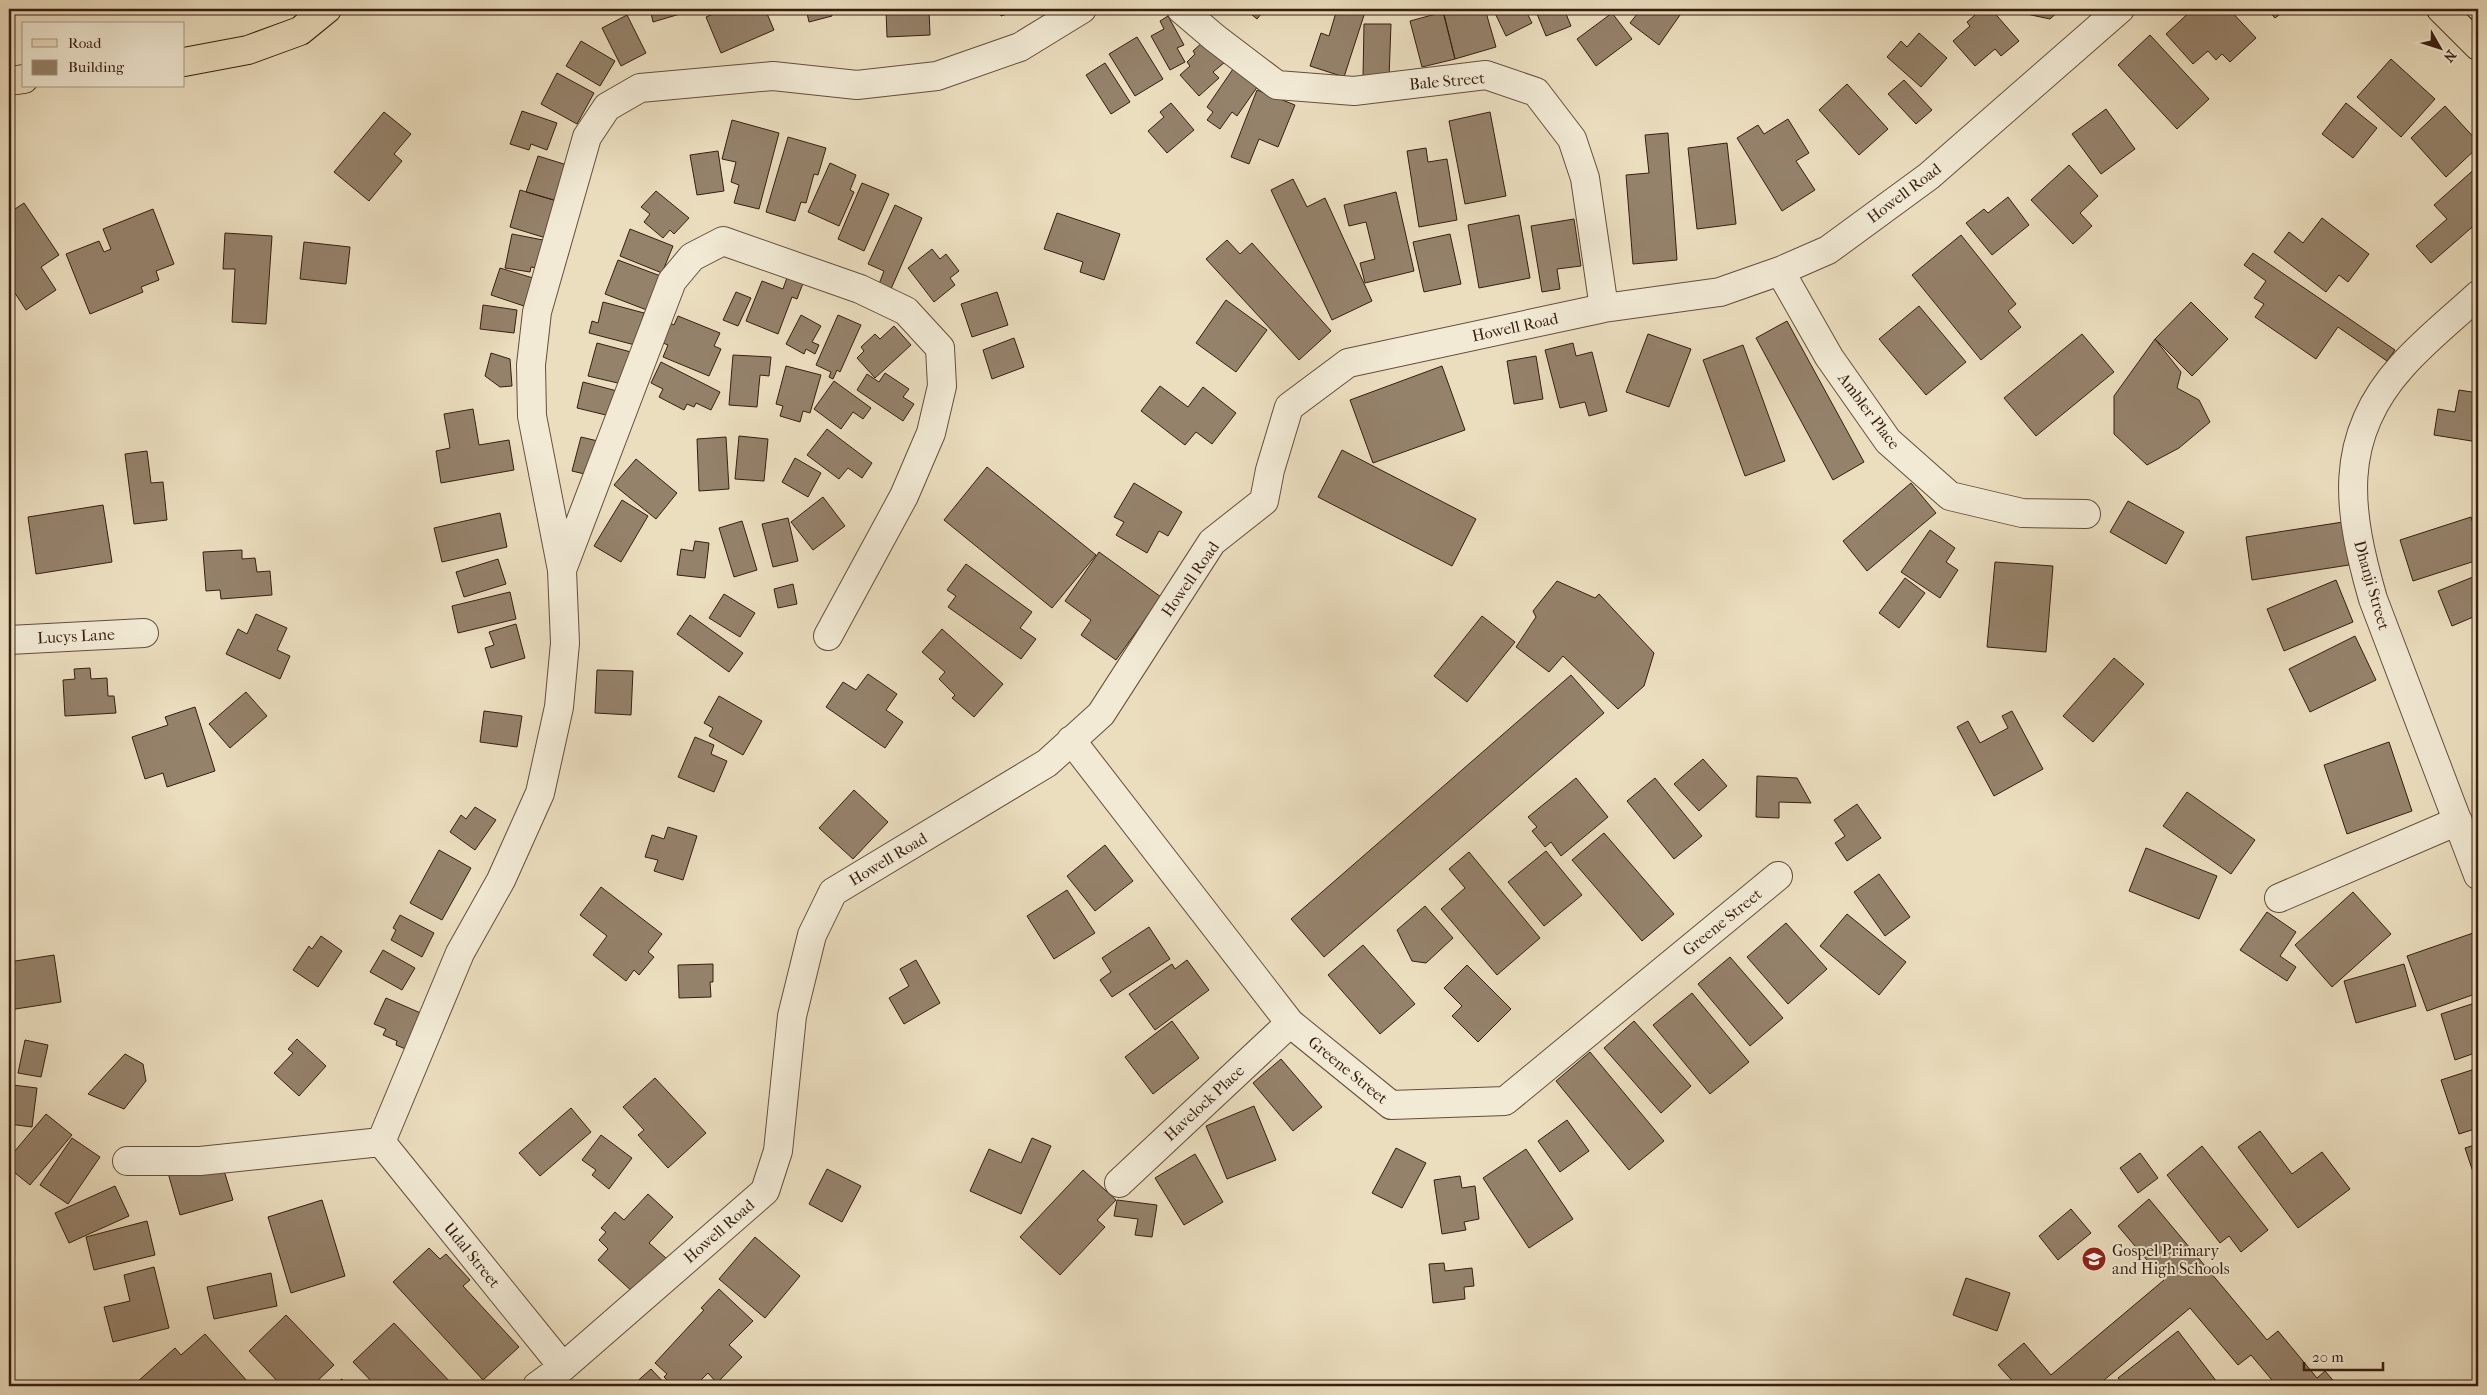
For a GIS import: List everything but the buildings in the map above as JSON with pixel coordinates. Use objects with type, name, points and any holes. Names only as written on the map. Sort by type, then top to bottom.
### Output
[{"type":"main road","points":[[185,62],[248,50],[300,30],[327,9]]},
{"type":"main road","points":[[2441,9],[2478,46]]},
{"type":"main road","points":[[9,80],[22,78]]},
{"type":"street","points":[[127,1161],[200,1161],[381,1142],[460,953],[501,880],[540,793],[559,707],[565,643],[562,570],[532,416],[531,364],[537,312],[587,137],[607,107],[640,88],[773,76],[857,85],[938,76],[1020,46],[1082,9]]},
{"type":"street","name":"Bale Street","points":[[1180,9],[1277,85],[1354,91],[1486,75],[1536,92],[1572,139],[1586,178],[1604,308]]},
{"type":"street","name":"Howell Road","points":[[538,1386],[563,1367],[765,1191],[778,1151],[792,1016],[812,935],[833,892],[1047,762],[1101,714],[1212,542],[1264,501],[1289,407],[1348,363],[1604,308],[1720,292],[1780,271],[1828,250],[1929,176],[2120,9]]},
{"type":"street","points":[[562,570],[672,281],[692,256],[723,241],[860,289],[906,311],[940,348],[942,386],[931,433],[904,496],[828,636]]},
{"type":"street","name":"Ambler Place","points":[[1780,271],[1829,357],[1888,442],[1950,496],[2022,513],[2086,514]]},
{"type":"street","name":"Dhanji Street","points":[[2478,295],[2402,366],[2369,412],[2354,460],[2353,505],[2361,558],[2373,599],[2478,874]]},
{"type":"street","name":"Lucys Lane","points":[[9,640],[144,633]]},
{"type":"street","name":"Greene Street","points":[[1071,740],[1290,1023],[1391,1105],[1504,1101],[1778,876]]},
{"type":"street","points":[[2279,898],[2458,821]]},
{"type":"street","name":"Havelock Place","points":[[1119,1183],[1290,1023]]},
{"type":"street","name":"Udal Street","points":[[381,1142],[563,1367]]},
{"type":"place","name":"Gospel Primary and High Schools","points":[[2094,1259]]}]
